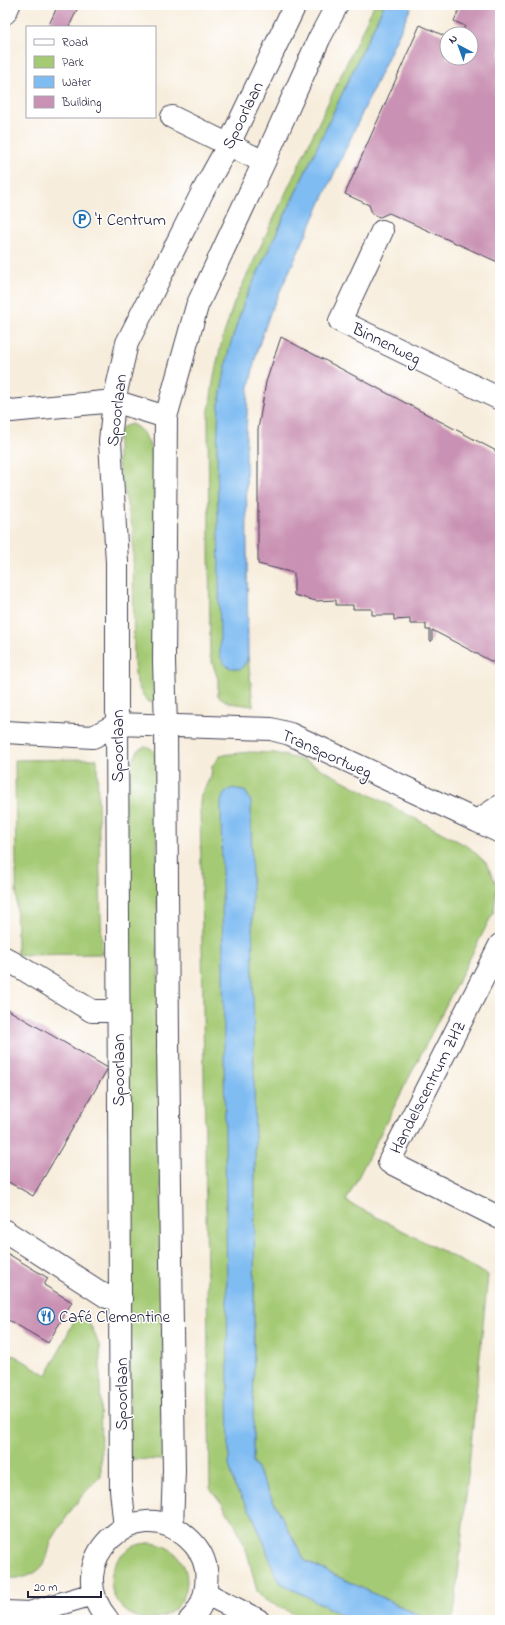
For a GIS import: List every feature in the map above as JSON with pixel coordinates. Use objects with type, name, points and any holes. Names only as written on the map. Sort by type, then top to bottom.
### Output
[{"type":"street","points":[[5,14],[9,5]]},
{"type":"street","name":"Spoorlaan","points":[[125,1528],[121,1490],[117,562],[110,441],[114,401],[127,343],[203,191],[229,144],[295,5]]},
{"type":"street","points":[[172,1527],[174,1470],[168,1043],[166,726],[164,662],[166,417],[197,306],[319,39],[337,5]]},
{"type":"street","points":[[172,117],[264,162]]},
{"type":"street","name":"Binnenweg","points":[[382,231],[340,321],[500,399]]},
{"type":"street","points":[[5,409],[11,411],[114,401],[166,417]]},
{"type":"street","points":[[5,732],[93,737],[117,724]]},
{"type":"street","name":"Transportweg","points":[[117,724],[271,729],[290,734],[477,821]]},
{"type":"street","points":[[499,833],[477,821],[500,806]]},
{"type":"street","name":"Handelscentrum ZHZ","points":[[500,945],[389,1162],[500,1218]]},
{"type":"street","points":[[5,958],[92,1011],[118,1011]]},
{"type":"street","points":[[5,1231],[107,1296],[121,1299]]},
{"type":"street","points":[[108,1620],[97,1604],[94,1594],[92,1581],[93,1568],[97,1555],[109,1539],[125,1528],[148,1522],[172,1527],[184,1533],[193,1542],[201,1554],[207,1579],[205,1593],[199,1608],[190,1620]]},
{"type":"street","points":[[205,1593],[258,1620]]},
{"type":"street","points":[[5,1612],[29,1617],[94,1594]]},
{"type":"green space","points":[[374,5],[384,5],[244,302],[229,349],[219,404],[217,449],[247,661],[248,656],[253,706],[229,703],[218,696],[218,679],[210,656],[208,417],[214,376],[222,340],[234,303]]},
{"type":"green space","points":[[131,424],[141,430],[147,439],[154,461],[157,698],[153,702],[149,702],[142,694],[135,674],[133,530],[118,466],[118,432],[123,427]]},
{"type":"green space","points":[[145,746],[152,749],[156,756],[164,1460],[130,1459],[123,781],[138,750]]},
{"type":"green space","points":[[251,752],[275,753],[306,761],[469,847],[486,863],[497,885],[494,911],[346,1201],[488,1275],[454,1615],[450,1620],[429,1620],[305,1561],[253,1462],[255,1155],[246,792],[233,788],[235,1487],[252,1514],[281,1583],[351,1620],[306,1620],[263,1599],[257,1591],[247,1552],[238,1530],[223,1505],[210,1488],[200,804],[201,795],[211,776],[212,766],[221,755]]},
{"type":"green space","points":[[97,759],[102,954],[17,955],[15,760]]},
{"type":"green space","points":[[82,1315],[91,1326],[100,1348],[101,1476],[93,1483],[74,1506],[52,1540],[44,1564],[36,1572],[26,1576],[5,1578],[5,1350],[47,1375],[76,1317]]},
{"type":"green space","points":[[142,1543],[156,1543],[170,1549],[181,1560],[187,1574],[187,1588],[184,1596],[176,1608],[170,1613],[156,1619],[142,1619],[128,1613],[117,1602],[111,1588],[111,1574],[117,1560],[128,1549]]},
{"type":"water","points":[[384,5],[412,5],[270,313],[257,351],[248,392],[246,435],[248,656],[247,661],[241,669],[233,668],[227,666],[223,662],[220,655],[217,449],[219,404],[229,349],[244,302]]},
{"type":"water","points":[[233,788],[246,792],[251,802],[255,1155],[253,1462],[305,1561],[429,1620],[351,1620],[281,1583],[275,1574],[252,1514],[235,1487],[229,1465],[221,804],[224,794]]},
{"type":"building","points":[[58,5],[79,5],[69,26],[48,26]]},
{"type":"building","points":[[461,5],[500,5],[500,263],[389,213],[380,217],[376,216],[372,213],[369,205],[345,194],[420,25],[439,33],[439,66],[479,66],[479,26],[465,26],[454,21]]},
{"type":"building","points":[[281,337],[500,453],[500,666],[432,630],[432,641],[430,641],[430,630],[426,630],[426,624],[410,624],[410,619],[394,620],[394,615],[372,615],[372,609],[353,609],[353,605],[336,605],[336,600],[316,601],[294,595],[294,573],[258,564],[258,429],[266,382]]},
{"type":"building","points":[[5,1008],[108,1068],[33,1196],[5,1180]]},
{"type":"building","points":[[5,1252],[48,1278],[44,1285],[72,1302],[48,1343],[5,1318]]},
{"type":"place","name":"'t Centrum","points":[[82,219]]},
{"type":"place","name":"Café Clementine","points":[[46,1316]]}]
